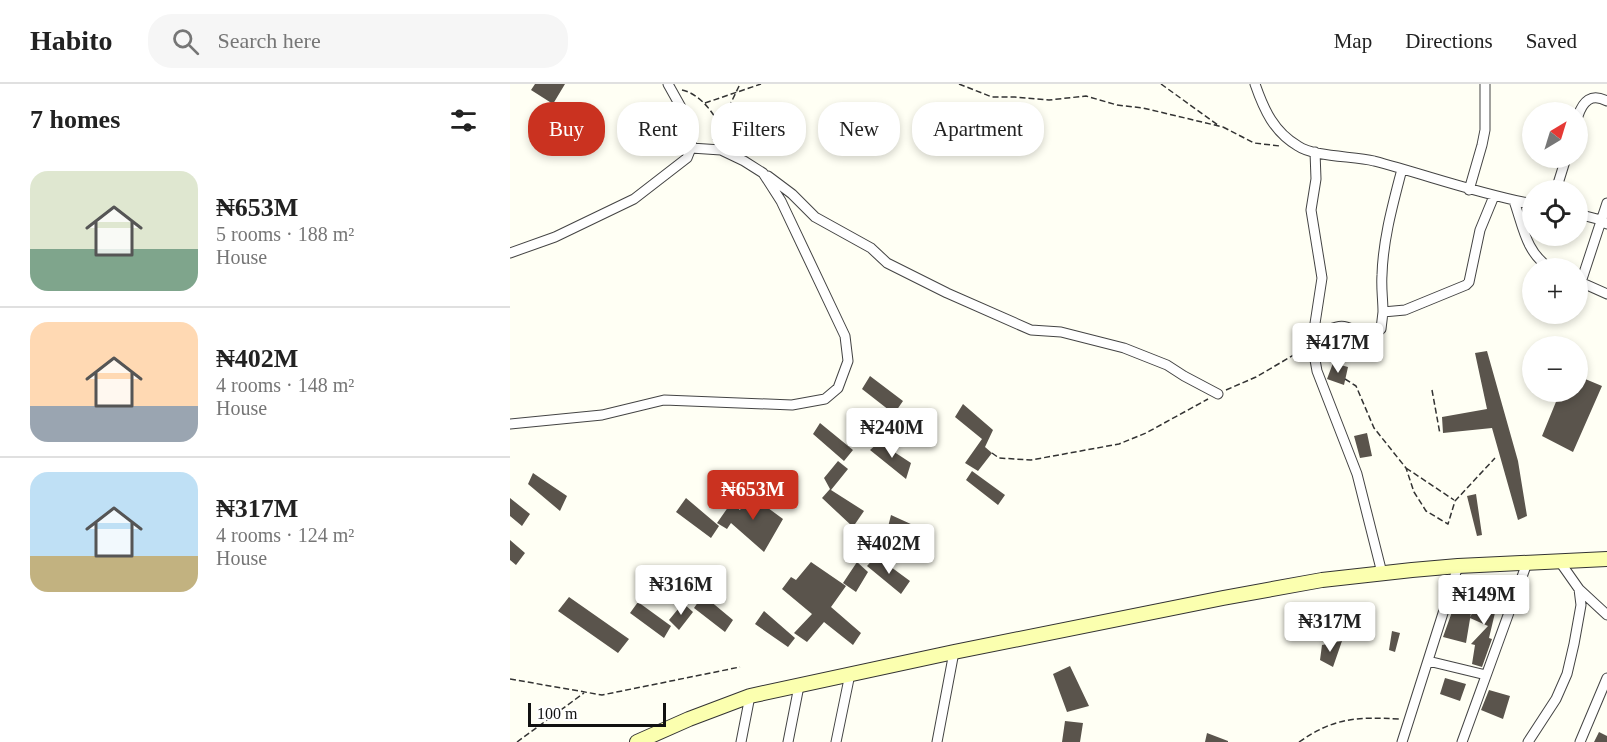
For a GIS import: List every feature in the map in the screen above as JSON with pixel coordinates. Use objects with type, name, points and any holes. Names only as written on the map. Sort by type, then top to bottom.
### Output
[{"type":"main road","points":[[637,742],[750,696],[1223,598],[1322,580],[1382,573],[1458,566],[1607,559]]},
{"type":"street","points":[[1255,84],[1265,113],[1287,139],[1301,148],[1373,161],[1469,190],[1522,202]]},
{"type":"street","points":[[1469,190],[1485,130],[1485,84]]},
{"type":"street","points":[[669,86],[678,102]]},
{"type":"street","points":[[1584,102],[1591,98],[1607,101]]},
{"type":"street","points":[[699,148],[711,149]]},
{"type":"street","points":[[1315,152],[1316,179],[1311,210],[1322,278],[1312,343],[1317,371],[1357,474],[1382,573]]},
{"type":"street","points":[[510,253],[555,237],[633,199],[688,156]]},
{"type":"street","points":[[734,156],[792,194],[815,218],[871,248],[887,263],[947,293],[1031,330],[1061,332],[1124,348],[1167,365],[1218,394]]},
{"type":"street","points":[[1312,343],[1321,335],[1340,326],[1352,329],[1361,339],[1370,339],[1381,328],[1384,249],[1389,218],[1402,169]]},
{"type":"street","points":[[510,424],[602,415],[664,400],[792,405],[825,399],[838,388],[848,361],[845,336],[781,201],[763,173]]},
{"type":"street","points":[[1383,312],[1405,310],[1469,282],[1480,230],[1494,196]]},
{"type":"street","points":[[1514,201],[1528,244],[1536,258]]},
{"type":"street","points":[[1588,261],[1604,222],[1607,203]]},
{"type":"street","points":[[1588,217],[1604,222]]},
{"type":"street","points":[[1588,285],[1607,294]]},
{"type":"street","points":[[1560,562],[1579,589],[1607,615]]},
{"type":"street","points":[[1462,742],[1527,563]]},
{"type":"street","points":[[1402,742],[1458,566]]},
{"type":"street","points":[[1528,742],[1556,699],[1567,674],[1581,604],[1579,589]]},
{"type":"street","points":[[937,742],[954,652]]},
{"type":"street","points":[[1428,661],[1486,675]]},
{"type":"street","points":[[836,742],[850,674]]},
{"type":"street","points":[[1580,742],[1607,678]]},
{"type":"street","points":[[788,742],[799,686]]},
{"type":"street","points":[[741,742],[750,696]]},
{"type":"path","points":[[732,102],[740,84]]},
{"type":"path","points":[[703,104],[761,84]]},
{"type":"path","points":[[959,84],[992,97],[1049,100],[1086,96],[1117,105],[1143,108],[1223,127]]},
{"type":"path","points":[[1161,84],[1212,122],[1254,143],[1301,148]]},
{"type":"path","points":[[669,86],[694,93],[711,114]]},
{"type":"path","points":[[708,149],[711,144]]},
{"type":"path","points":[[992,453],[999,458],[1031,460],[1119,444],[1146,433],[1266,371],[1312,343]]},
{"type":"path","points":[[1346,379],[1356,386],[1374,428],[1406,468],[1455,501]]},
{"type":"path","points":[[1432,390],[1440,434]]},
{"type":"path","points":[[1406,468],[1414,492],[1426,511],[1448,524],[1455,501],[1495,458]]},
{"type":"path","points":[[510,679],[602,695],[740,667]]},
{"type":"path","points":[[517,742],[585,692]]},
{"type":"path","points":[[1299,742],[1342,720],[1410,719]]},
{"type":"building","points":[[535,84],[565,84],[554,102],[550,102],[531,90]]},
{"type":"building","points":[[1487,351],[1518,461],[1527,516],[1518,520],[1492,428],[1443,433],[1442,417],[1487,409],[1475,353]]},
{"type":"building","points":[[1333,363],[1348,367],[1344,385],[1327,379]]},
{"type":"building","points":[[870,376],[903,401],[894,414],[862,389]]},
{"type":"building","points":[[1588,380],[1602,386],[1573,452],[1542,436],[1556,402],[1588,402]]},
{"type":"building","points":[[963,404],[993,430],[985,447],[992,453],[978,471],[965,463],[982,439],[955,417]]},
{"type":"building","points":[[888,413],[899,421],[885,440],[875,430]]},
{"type":"building","points":[[820,423],[853,450],[844,461],[813,434]]},
{"type":"building","points":[[1367,433],[1372,456],[1360,458],[1354,436]]},
{"type":"building","points":[[879,442],[911,463],[906,479],[870,450]]},
{"type":"building","points":[[838,461],[848,469],[831,490],[864,511],[853,527],[822,498],[830,489],[824,478]]},
{"type":"building","points":[[972,471],[1005,495],[998,505],[966,480]]},
{"type":"building","points":[[533,473],[567,496],[560,511],[528,484]]},
{"type":"building","points":[[749,494],[783,519],[764,552],[731,523],[727,529],[717,523],[731,503],[740,510]]},
{"type":"building","points":[[1476,494],[1482,535],[1477,536],[1467,496]]},
{"type":"building","points":[[510,498],[530,514],[522,526],[510,516]]},
{"type":"building","points":[[686,498],[719,526],[711,538],[676,512]]},
{"type":"building","points":[[891,515],[924,530],[922,544],[887,531]]},
{"type":"building","points":[[510,540],[525,553],[516,565],[510,560]]},
{"type":"building","points":[[876,556],[910,581],[901,594],[867,566]]},
{"type":"building","points":[[811,562],[846,586],[831,607],[861,633],[853,645],[824,622],[807,642],[794,633],[812,614],[782,589],[791,577],[796,580]]},
{"type":"building","points":[[857,562],[868,572],[856,592],[843,583]]},
{"type":"building","points":[[1480,593],[1499,596],[1489,638],[1492,639],[1482,667],[1472,664],[1475,645],[1471,644],[1488,626],[1470,618]]},
{"type":"building","points":[[703,595],[733,620],[725,632],[694,608]]},
{"type":"building","points":[[569,597],[629,639],[618,653],[558,611]]},
{"type":"building","points":[[638,602],[671,626],[664,638],[630,613]]},
{"type":"building","points":[[683,603],[693,612],[679,630],[669,620]]},
{"type":"building","points":[[1453,609],[1471,613],[1466,643],[1443,637]]},
{"type":"building","points":[[764,611],[795,638],[788,647],[755,624]]},
{"type":"building","points":[[1392,631],[1400,633],[1395,652],[1389,650]]},
{"type":"building","points":[[1342,641],[1333,667],[1320,660],[1322,645]]},
{"type":"building","points":[[1070,666],[1089,706],[1067,712],[1053,674]]},
{"type":"building","points":[[1445,678],[1466,684],[1460,701],[1440,694]]},
{"type":"building","points":[[1489,690],[1510,696],[1503,719],[1481,710]]},
{"type":"building","points":[[1065,721],[1083,723],[1080,742],[1062,742]]},
{"type":"building","points":[[1599,732],[1607,736],[1607,742],[1594,742]]},
{"type":"building","points":[[1207,733],[1228,741],[1228,742],[1205,742]]}]
